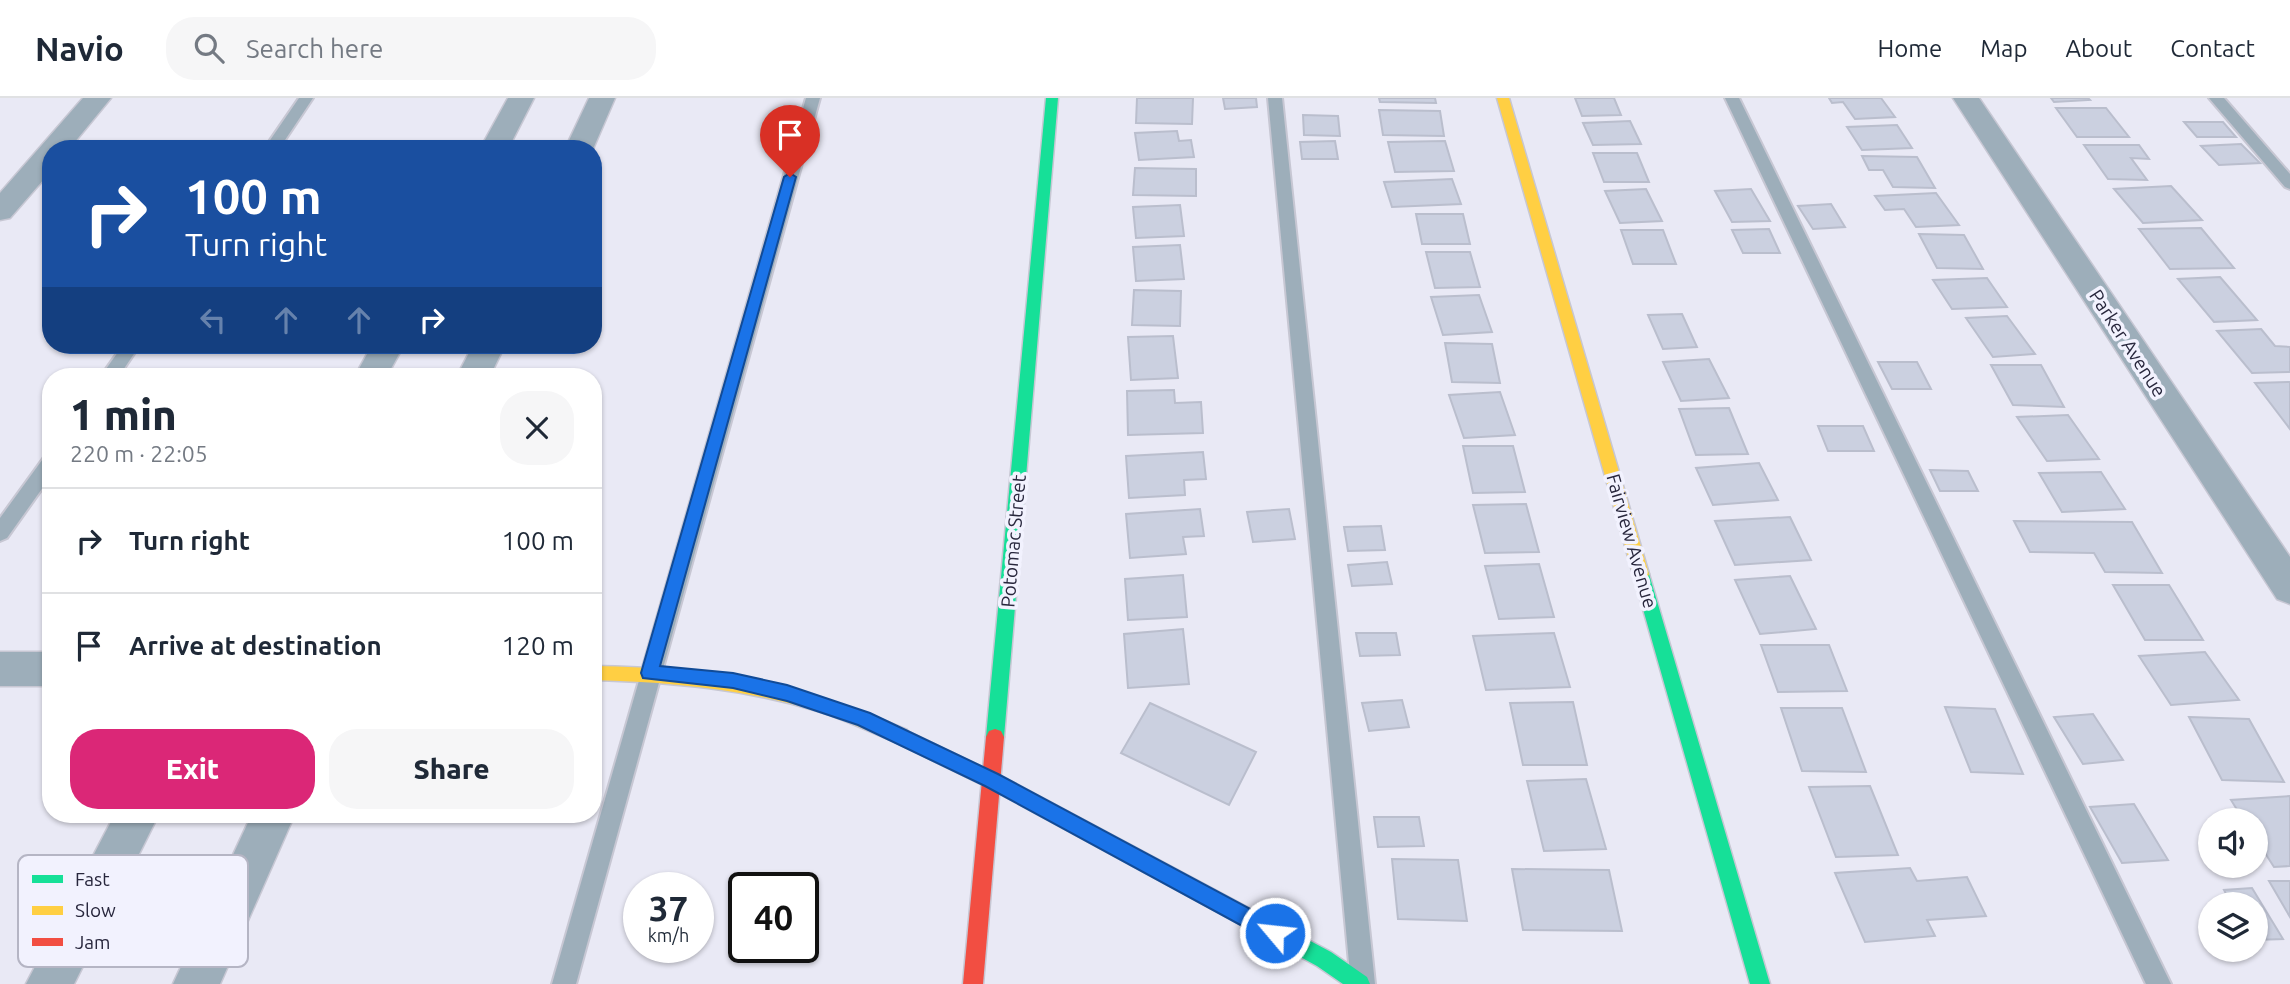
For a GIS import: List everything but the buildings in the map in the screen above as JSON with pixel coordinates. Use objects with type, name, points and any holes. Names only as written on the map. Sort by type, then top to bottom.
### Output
[{"type":"street","points":[[62,140],[98,98]]},
{"type":"street","points":[[499,140],[521,98]]},
{"type":"street","points":[[583,140],[602,98]]},
{"type":"street","name":"Potomac Street","points":[[973,984],[1052,98]]},
{"type":"street","name":"Fairview Avenue","points":[[1503,98],[1760,984]]},
{"type":"street","name":"Parker Avenue","points":[[1966,98],[2290,588]]},
{"type":"street","points":[[0,211],[42,163]]},
{"type":"street","points":[[0,669],[42,669]]},
{"type":"street","points":[[602,673],[649,673],[733,681],[787,693],[863,719],[992,780],[1324,959],[1361,984]]},
{"type":"street","points":[[117,855],[133,823]]},
{"type":"street","points":[[248,871],[270,823]]},
{"type":"street","points":[[49,984],[58,967]]},
{"type":"street","points":[[196,984],[204,967]]},
{"type":"lane","points":[[277,140],[306,98]]},
{"type":"lane","points":[[564,984],[649,673],[813,98]]},
{"type":"lane","points":[[1275,98],[1361,984]]},
{"type":"lane","points":[[1732,98],[2160,984]]},
{"type":"lane","points":[[2216,98],[2290,184]]},
{"type":"lane","points":[[0,533],[42,474]]},
{"type":"traffic: fast","points":[[995,737],[1052,98]]},
{"type":"traffic: fast","points":[[1641,574],[1760,984]]},
{"type":"traffic: fast","points":[[901,736],[999,784],[1324,959],[1360,984]]},
{"type":"traffic: slow","points":[[1503,98],[1641,574]]},
{"type":"traffic: slow","points":[[602,673],[675,676],[751,686],[825,706],[901,736]]},
{"type":"traffic: jam","points":[[973,984],[995,737]]},
{"type":"route","points":[[790,177],[649,673],[733,681],[787,693],[863,719],[992,780],[1275,933]]}]
